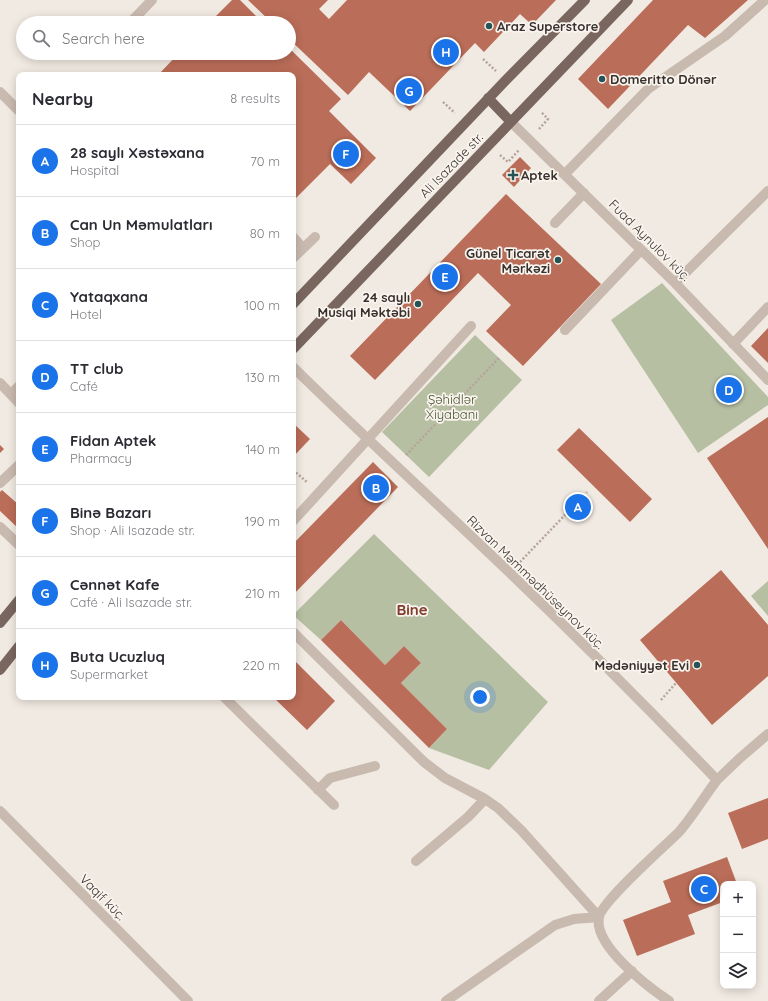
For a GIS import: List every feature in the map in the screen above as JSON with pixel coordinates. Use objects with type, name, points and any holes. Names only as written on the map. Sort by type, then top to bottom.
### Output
[{"type":"main road","name":"Ali Isazade str.","points":[[296,301],[488,98],[585,0]]},
{"type":"main road","name":"Ali Isazade str.","points":[[296,346],[628,0]]},
{"type":"main road","points":[[488,98],[511,122]]},
{"type":"main road","points":[[0,623],[16,604]]},
{"type":"main road","points":[[0,670],[16,650]]},
{"type":"street","points":[[137,16],[152,0]]},
{"type":"street","points":[[565,174],[648,89],[725,36],[765,0]]},
{"type":"street","points":[[0,92],[16,108]]},
{"type":"street","name":"Fuad Aynulov küç.","points":[[511,122],[675,283],[768,380]]},
{"type":"street","points":[[675,283],[768,190]]},
{"type":"street","points":[[555,223],[584,193]]},
{"type":"street","points":[[296,255],[315,237]]},
{"type":"street","points":[[296,240],[303,248]]},
{"type":"street","points":[[565,330],[641,250]]},
{"type":"street","points":[[733,344],[768,307]]},
{"type":"street","points":[[296,518],[471,326]]},
{"type":"street","name":"Rizvan Məmmədhüseynov küç.","points":[[296,370],[367,440],[510,573],[651,711],[717,780]]},
{"type":"street","points":[[0,383],[16,400]]},
{"type":"street","points":[[11,394],[16,389]]},
{"type":"street","points":[[0,483],[16,467]]},
{"type":"street","points":[[0,527],[16,542]]},
{"type":"street","points":[[296,635],[424,762],[445,778],[485,799],[498,808],[521,830],[599,917]]},
{"type":"street","points":[[227,700],[334,805]]},
{"type":"street","points":[[669,1001],[646,984],[611,951],[603,939],[600,931],[599,917],[607,902],[689,821],[717,780],[768,734]]},
{"type":"street","points":[[318,790],[330,778],[375,766]]},
{"type":"street","points":[[416,861],[468,816],[485,799]]},
{"type":"street","name":"Vaqif küç.","points":[[0,811],[188,1001]]},
{"type":"street","points":[[446,1001],[555,925],[574,919],[599,917]]},
{"type":"street","points":[[599,1001],[632,971]]},
{"type":"path","points":[[406,456],[500,358]]},
{"type":"path","points":[[296,473],[319,493]]},
{"type":"path","points":[[510,573],[587,492]]},
{"type":"path","points":[[651,711],[676,683]]},
{"type":"green space","points":[[662,283],[768,397],[768,405],[698,453],[611,320]]},
{"type":"green space","name":"Şəhidlər Xiyabanı","points":[[475,335],[522,380],[429,477],[382,432]]},
{"type":"green space","points":[[374,534],[548,702],[489,770],[429,748],[447,729],[401,683],[421,663],[404,646],[385,665],[341,620],[321,640],[296,618],[296,612]]},
{"type":"green space","points":[[768,581],[768,616],[751,596]]},
{"type":"building","points":[[232,0],[240,0],[256,16],[216,16]]},
{"type":"building","points":[[248,0],[328,0],[319,9],[329,19],[347,0],[556,0],[532,25],[520,14],[484,52],[475,43],[410,111],[369,72],[348,95],[296,46],[296,16],[265,16]]},
{"type":"building","points":[[653,0],[748,0],[705,38],[688,25],[608,109],[578,79]]},
{"type":"building","points":[[296,55],[341,99],[329,111],[376,158],[351,184],[330,164],[296,198],[296,72],[161,72],[172,60],[296,60]]},
{"type":"building","points":[[520,157],[531,168],[514,187],[502,175]]},
{"type":"building","points":[[506,194],[601,284],[523,366],[486,331],[511,305],[478,273],[375,380],[350,356]]},
{"type":"building","points":[[768,328],[768,363],[751,346]]},
{"type":"building","points":[[768,417],[768,549],[707,458]]},
{"type":"building","points":[[296,426],[310,439],[296,454]]},
{"type":"building","points":[[579,428],[652,499],[630,522],[557,450]]},
{"type":"building","points":[[0,445],[4,449],[0,453]]},
{"type":"building","points":[[373,462],[398,487],[296,592],[296,541]]},
{"type":"building","points":[[2,490],[16,502],[16,526],[0,511],[0,492]]},
{"type":"building","points":[[721,570],[768,625],[768,676],[712,725],[640,640]]},
{"type":"building","points":[[341,620],[385,665],[404,646],[421,663],[401,683],[447,729],[429,748],[321,640]]},
{"type":"building","points":[[296,662],[335,701],[307,730],[276,700],[296,700]]},
{"type":"building","points":[[768,798],[768,839],[742,849],[728,813]]},
{"type":"building","points":[[727,857],[736,881],[720,881],[720,903],[688,915],[695,934],[637,956],[623,920],[671,902],[663,881]]},
{"type":"place","name":"Araz Superstore","points":[[489,26]]},
{"type":"place","name":"Buta Ucuzluq","points":[[446,52]]},
{"type":"place","name":"Domeritto Dönər","points":[[602,79]]},
{"type":"place","name":"Cənnət Kafe","points":[[409,91]]},
{"type":"place","name":"Binə Bazarı","points":[[346,154]]},
{"type":"place","name":"Aptek","points":[[513,175]]},
{"type":"place","name":"Günel Ticarət Mərkəzi","points":[[558,260]]},
{"type":"place","name":"Fidan Aptek","points":[[445,277]]},
{"type":"place","name":"24 saylı Musiqi Məktəbi","points":[[418,304]]},
{"type":"place","name":"TT club","points":[[729,390]]},
{"type":"place","name":"Can Un Məmulatları","points":[[376,488]]},
{"type":"place","name":"28 saylı Xəstəxana","points":[[578,507]]},
{"type":"place","name":"Mədəniyyət Evi","points":[[697,665]]},
{"type":"place","name":"Yataqxana","points":[[704,889]]},
{"type":"district","name":"Bine","points":[[412,610]]}]
